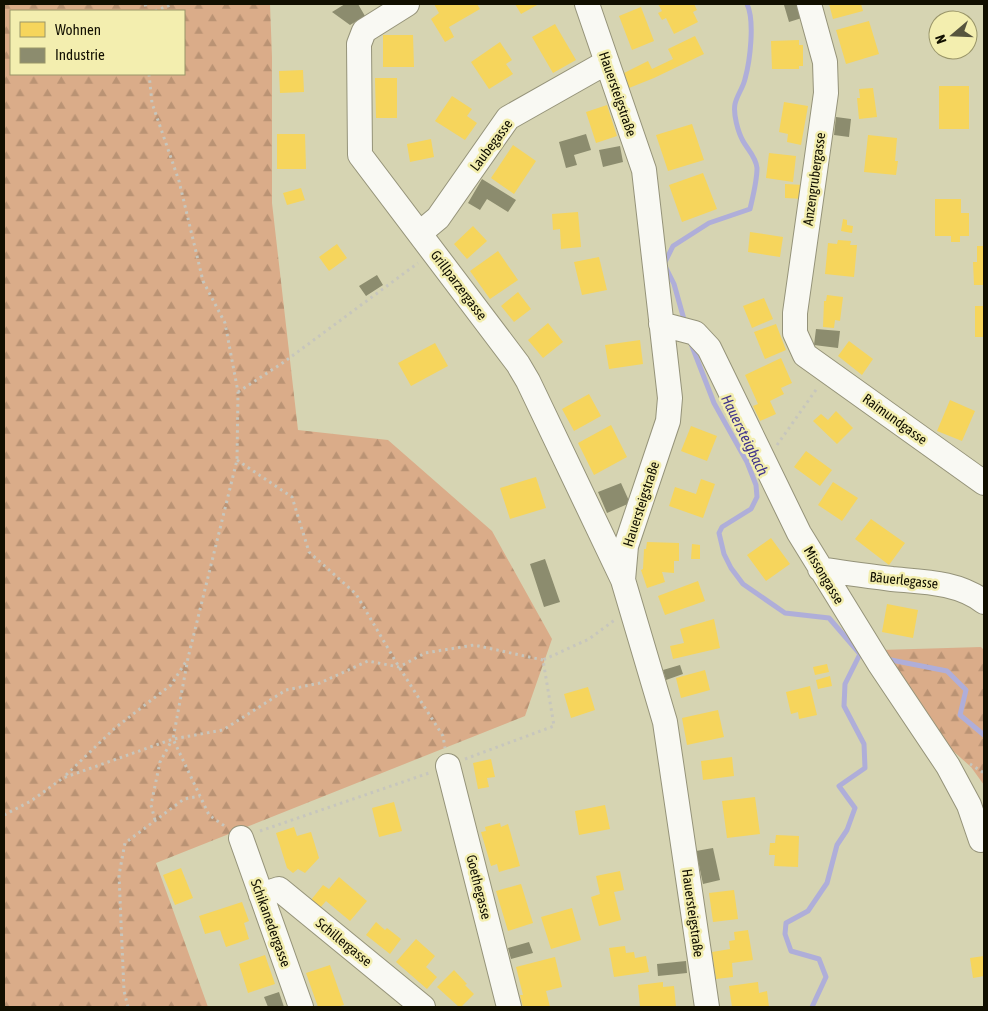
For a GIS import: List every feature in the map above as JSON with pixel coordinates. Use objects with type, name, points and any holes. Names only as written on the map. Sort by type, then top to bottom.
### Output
[{"type":"street","name":"Grillparzergasse","points":[[407,4],[364,31],[359,44],[360,155],[518,364],[528,381],[623,580]]},
{"type":"street","name":"Hauersteigstraße","points":[[587,4],[644,170],[673,327],[668,421],[626,546],[623,580],[665,722],[707,1007]]},
{"type":"street","name":"Anzengrubergasse","points":[[805,355],[795,333],[795,313],[826,93],[825,62],[810,4]]},
{"type":"street","name":"Laubegasse","points":[[427,242],[438,218],[508,118],[607,62]]},
{"type":"street","name":"Missongasse","points":[[673,327],[695,333],[708,348],[799,534],[879,663],[948,766],[969,805],[981,840]]},
{"type":"street","name":"Raimundgasse","points":[[805,355],[984,483]]},
{"type":"street","name":"Bäuerlegasse","points":[[820,569],[844,574],[948,585],[976,596],[984,602]]},
{"type":"street","name":"Goethegasse","points":[[448,766],[510,1007]]},
{"type":"street","name":"Schikanedergasse","points":[[240,838],[301,1007]]},
{"type":"street","name":"Schillergasse","points":[[261,895],[279,889],[423,1007]]},
{"type":"path","points":[[158,10],[173,4]]},
{"type":"path","points":[[149,75],[152,103],[179,182],[203,281],[225,323],[238,392],[237,460],[188,658],[173,739],[160,762],[151,805],[155,820]]},
{"type":"path","points":[[238,392],[284,362],[427,242]]},
{"type":"path","points":[[764,462],[829,372]]},
{"type":"path","points":[[237,460],[292,497],[309,552],[356,594],[443,736],[448,766]]},
{"type":"path","points":[[63,778],[173,739],[223,730],[286,690],[320,683],[368,661],[399,667],[426,653],[474,645],[543,660],[589,639],[630,608]]},
{"type":"path","points":[[4,815],[30,801],[63,778],[115,728],[171,685],[188,658]]},
{"type":"path","points":[[173,739],[209,815],[240,838],[448,766],[554,726],[543,660]]},
{"type":"path","points":[[128,1007],[124,992],[119,875],[125,843],[184,799],[200,796]]},
{"type":"green space","points":[[4,4],[270,4],[272,203],[298,430],[388,440],[492,531],[552,639],[525,716],[156,863],[208,1007],[4,1007]]},
{"type":"green space","points":[[981,647],[984,650],[984,785],[971,767],[924,725],[880,650]]},
{"type":"building: Wohnen","points":[[434,4],[477,4],[480,9],[449,27],[454,37],[445,42],[431,19],[439,13]]},
{"type":"building: Wohnen","points":[[515,4],[539,4],[521,14]]},
{"type":"building: Wohnen","points":[[658,4],[694,4],[697,10],[693,12],[698,22],[674,34],[666,18],[662,20],[658,13],[662,11]]},
{"type":"building: Wohnen","points":[[829,4],[861,4],[863,11],[833,19]]},
{"type":"building: Wohnen","points":[[641,7],[654,41],[632,50],[619,16]]},
{"type":"building: Wohnen","points":[[869,21],[879,54],[846,64],[836,30]]},
{"type":"building: Wohnen","points":[[555,24],[576,60],[553,73],[532,37]]},
{"type":"building: Wohnen","points":[[383,35],[413,35],[414,67],[383,67]]},
{"type":"building: Wohnen","points":[[695,36],[704,54],[629,88],[624,73],[648,61],[652,69],[673,59],[668,49]]},
{"type":"building: Wohnen","points":[[799,40],[799,45],[803,45],[803,66],[799,66],[799,69],[772,69],[771,41]]},
{"type":"building: Wohnen","points":[[500,42],[512,60],[506,64],[513,74],[489,89],[471,62]]},
{"type":"building: Wohnen","points":[[303,70],[304,92],[280,93],[279,71]]},
{"type":"building: Wohnen","points":[[375,78],[397,78],[397,118],[376,118]]},
{"type":"building: Wohnen","points":[[939,86],[969,86],[969,129],[939,129]]},
{"type":"building: Wohnen","points":[[873,88],[877,117],[859,119],[857,98],[860,98],[859,89]]},
{"type":"building: Wohnen","points":[[452,96],[472,109],[467,116],[477,123],[465,140],[435,121]]},
{"type":"building: Wohnen","points":[[784,102],[808,106],[801,145],[787,142],[788,134],[779,132]]},
{"type":"building: Wohnen","points":[[607,105],[617,136],[596,143],[586,112]]},
{"type":"building: Wohnen","points":[[692,124],[704,160],[668,171],[656,135]]},
{"type":"building: Wohnen","points":[[277,134],[305,134],[306,169],[277,169]]},
{"type":"building: Wohnen","points":[[868,135],[897,138],[895,161],[898,161],[896,175],[864,172]]},
{"type":"building: Wohnen","points":[[431,139],[434,157],[410,162],[407,144]]},
{"type":"building: Wohnen","points":[[513,145],[536,161],[514,194],[491,178]]},
{"type":"building: Wohnen","points":[[769,153],[796,156],[793,182],[766,178]]},
{"type":"building: Wohnen","points":[[703,173],[717,209],[682,222],[669,185]]},
{"type":"building: Wohnen","points":[[785,184],[804,185],[804,199],[785,198]]},
{"type":"building: Wohnen","points":[[301,188],[305,200],[287,205],[283,193]]},
{"type":"building: Wohnen","points":[[935,199],[961,199],[961,213],[969,213],[969,236],[960,236],[960,242],[951,242],[951,236],[935,236]]},
{"type":"building: Wohnen","points":[[578,212],[581,247],[561,249],[560,229],[553,230],[552,214]]},
{"type":"building: Wohnen","points":[[843,219],[847,220],[847,225],[853,226],[852,233],[841,231]]},
{"type":"building: Wohnen","points":[[473,226],[487,241],[467,259],[454,244]]},
{"type":"building: Wohnen","points":[[750,232],[783,237],[780,257],[748,252]]},
{"type":"building: Wohnen","points":[[838,240],[851,241],[850,245],[857,245],[854,277],[825,274],[828,243],[837,244]]},
{"type":"building: Wohnen","points":[[337,244],[347,258],[329,271],[319,257]]},
{"type":"building: Wohnen","points":[[977,246],[984,246],[984,285],[974,285],[973,262],[977,262]]},
{"type":"building: Wohnen","points":[[498,251],[518,280],[490,299],[470,271]]},
{"type":"building: Wohnen","points":[[599,257],[607,290],[582,295],[574,262]]},
{"type":"building: Wohnen","points":[[518,292],[531,309],[514,322],[501,306]]},
{"type":"building: Wohnen","points":[[827,295],[843,297],[840,321],[835,320],[834,328],[823,327],[824,301],[826,301]]},
{"type":"building: Wohnen","points":[[764,298],[773,319],[752,328],[743,306]]},
{"type":"building: Wohnen","points":[[975,306],[984,306],[984,337],[975,337]]},
{"type":"building: Wohnen","points":[[548,323],[563,342],[543,358],[528,340]]},
{"type":"building: Wohnen","points":[[776,324],[786,350],[765,359],[754,332]]},
{"type":"building: Wohnen","points":[[640,340],[643,364],[609,369],[605,345]]},
{"type":"building: Wohnen","points":[[849,341],[873,359],[862,375],[838,356]]},
{"type":"building: Wohnen","points":[[435,343],[448,366],[411,386],[398,363]]},
{"type":"building: Wohnen","points":[[781,358],[792,383],[781,388],[784,394],[770,401],[776,414],[760,421],[753,406],[758,404],[745,375]]},
{"type":"building: Wohnen","points":[[589,394],[601,416],[574,431],[562,409]]},
{"type":"building: Wohnen","points":[[950,400],[975,411],[962,441],[937,431]]},
{"type":"building: Wohnen","points":[[836,411],[853,428],[837,444],[813,421],[821,414],[828,420]]},
{"type":"building: Wohnen","points":[[611,425],[627,457],[594,475],[578,443]]},
{"type":"building: Wohnen","points":[[691,426],[717,436],[707,461],[681,451]]},
{"type":"building: Wohnen","points":[[806,451],[832,470],[820,486],[794,467]]},
{"type":"building: Wohnen","points":[[536,477],[546,508],[510,519],[500,488]]},
{"type":"building: Wohnen","points":[[701,479],[715,484],[703,518],[669,506],[675,487],[696,494]]},
{"type":"building: Wohnen","points":[[833,482],[858,498],[842,521],[818,505]]},
{"type":"building: Wohnen","points":[[871,519],[905,543],[889,565],[855,539]]},
{"type":"building: Wohnen","points":[[771,538],[790,564],[766,581],[747,555]]},
{"type":"building: Wohnen","points":[[647,542],[679,543],[679,561],[674,561],[674,573],[662,572],[665,582],[647,588],[641,570],[643,569],[644,549],[646,549]]},
{"type":"building: Wohnen","points":[[692,544],[700,545],[700,559],[691,559]]},
{"type":"building: Wohnen","points":[[698,581],[705,601],[665,615],[658,596]]},
{"type":"building: Wohnen","points":[[887,604],[918,610],[913,638],[882,632]]},
{"type":"building: Wohnen","points":[[714,619],[720,648],[673,659],[670,646],[684,643],[680,629]]},
{"type":"building: Wohnen","points":[[827,664],[829,672],[815,675],[813,667]]},
{"type":"building: Wohnen","points":[[705,670],[710,690],[681,698],[676,678]]},
{"type":"building: Wohnen","points":[[830,676],[832,686],[818,689],[816,680]]},
{"type":"building: Wohnen","points":[[810,686],[817,715],[799,719],[798,712],[791,714],[786,692]]},
{"type":"building: Wohnen","points":[[588,687],[595,710],[571,718],[564,694]]},
{"type":"building: Wohnen","points":[[718,710],[724,737],[687,745],[682,718]]},
{"type":"building: Wohnen","points":[[732,757],[734,776],[703,780],[701,761]]},
{"type":"building: Wohnen","points":[[491,759],[495,777],[487,778],[489,787],[478,789],[473,763]]},
{"type":"building: Wohnen","points":[[755,797],[760,834],[727,838],[722,801]]},
{"type":"building: Wohnen","points":[[394,802],[402,831],[379,837],[372,808]]},
{"type":"building: Wohnen","points":[[605,805],[610,829],[579,835],[575,811]]},
{"type":"building: Wohnen","points":[[500,823],[501,827],[508,824],[520,866],[499,872],[497,864],[491,866],[481,832],[486,831],[485,827]]},
{"type":"building: Wohnen","points":[[294,827],[297,836],[311,832],[319,858],[305,873],[298,869],[293,873],[287,868],[276,833]]},
{"type":"building: Wohnen","points":[[776,835],[799,836],[798,867],[774,866],[775,855],[769,855],[770,843],[775,843]]},
{"type":"building: Wohnen","points":[[181,868],[193,898],[175,905],[163,875]]},
{"type":"building: Wohnen","points":[[620,871],[624,890],[614,892],[621,920],[599,926],[591,897],[600,894],[596,876]]},
{"type":"building: Wohnen","points":[[339,877],[367,901],[350,921],[326,901],[320,908],[311,900],[323,885],[329,889]]},
{"type":"building: Wohnen","points":[[521,884],[533,923],[508,931],[496,891]]},
{"type":"building: Wohnen","points":[[734,890],[738,919],[713,922],[709,893]]},
{"type":"building: Wohnen","points":[[242,902],[249,921],[244,923],[249,939],[226,947],[220,930],[205,934],[199,916]]},
{"type":"building: Wohnen","points":[[572,908],[581,940],[551,949],[541,917]]},
{"type":"building: Wohnen","points":[[376,922],[385,930],[387,928],[401,939],[390,954],[366,935]]},
{"type":"building: Wohnen","points":[[748,930],[753,960],[732,963],[733,977],[716,979],[712,952],[730,949],[729,941],[735,940],[734,932]]},
{"type":"building: Wohnen","points":[[416,939],[435,956],[426,967],[437,977],[427,989],[396,962]]},
{"type":"building: Wohnen","points":[[625,946],[626,953],[634,952],[635,958],[646,956],[649,972],[614,977],[609,948]]},
{"type":"building: Wohnen","points":[[265,955],[275,984],[248,993],[239,964]]},
{"type":"building: Wohnen","points":[[984,956],[984,976],[973,978],[970,958]]},
{"type":"building: Wohnen","points":[[555,957],[562,987],[546,991],[550,1007],[523,1007],[520,995],[523,995],[516,967]]},
{"type":"building: Wohnen","points":[[330,965],[344,1005],[318,1007],[306,973]]},
{"type":"building: Wohnen","points":[[454,970],[474,994],[461,1007],[437,987]]},
{"type":"building: Wohnen","points":[[663,982],[663,987],[674,986],[676,1007],[640,1007],[638,985]]},
{"type":"building: Wohnen","points":[[758,982],[759,993],[767,991],[769,1007],[732,1007],[729,986]]},
{"type":"building: Industrie","points":[[345,4],[358,4],[365,16],[350,25],[332,12]]},
{"type":"building: Industrie","points":[[800,4],[805,17],[789,22],[784,5]]},
{"type":"building: Industrie","points":[[836,117],[851,119],[849,137],[834,135]]},
{"type":"building: Industrie","points":[[586,134],[591,150],[574,155],[577,165],[566,168],[559,142]]},
{"type":"building: Industrie","points":[[620,146],[623,162],[603,167],[599,150]]},
{"type":"building: Industrie","points":[[482,179],[516,200],[508,212],[487,199],[480,210],[468,203]]},
{"type":"building: Industrie","points":[[377,275],[383,285],[366,296],[359,286]]},
{"type":"building: Industrie","points":[[816,329],[840,331],[838,348],[814,345]]},
{"type":"building: Industrie","points":[[621,483],[630,503],[607,513],[598,492]]},
{"type":"building: Industrie","points":[[545,559],[560,602],[544,607],[530,564]]},
{"type":"building: Industrie","points":[[680,665],[683,674],[666,680],[663,670]]},
{"type":"building: Industrie","points":[[713,848],[720,880],[703,884],[696,851]]},
{"type":"building: Industrie","points":[[529,942],[533,953],[511,959],[508,948]]},
{"type":"building: Industrie","points":[[686,961],[687,973],[658,976],[657,964]]},
{"type":"building: Industrie","points":[[279,992],[284,1007],[268,1007],[264,997]]},
{"type":"waterway","name":"Hauersteigbach","points":[[685,323],[674,284],[664,264],[673,246],[709,223],[750,209],[755,188],[756,164],[741,137],[735,113],[735,104],[744,82],[750,52],[751,20],[747,4]]},
{"type":"waterway","name":"Hauersteigbach","points":[[690,341],[714,403],[747,462],[756,485],[757,497],[751,509],[722,527],[719,533],[724,554],[731,568],[743,584],[785,613],[829,618],[860,654],[845,684],[844,706],[864,744],[865,768],[839,786],[855,808],[847,830],[837,845],[827,883],[808,911],[786,923],[785,934],[791,951],[819,959],[826,977],[812,1007]]},
{"type":"waterway","points":[[886,659],[947,671],[966,690],[960,715],[984,735]]}]
